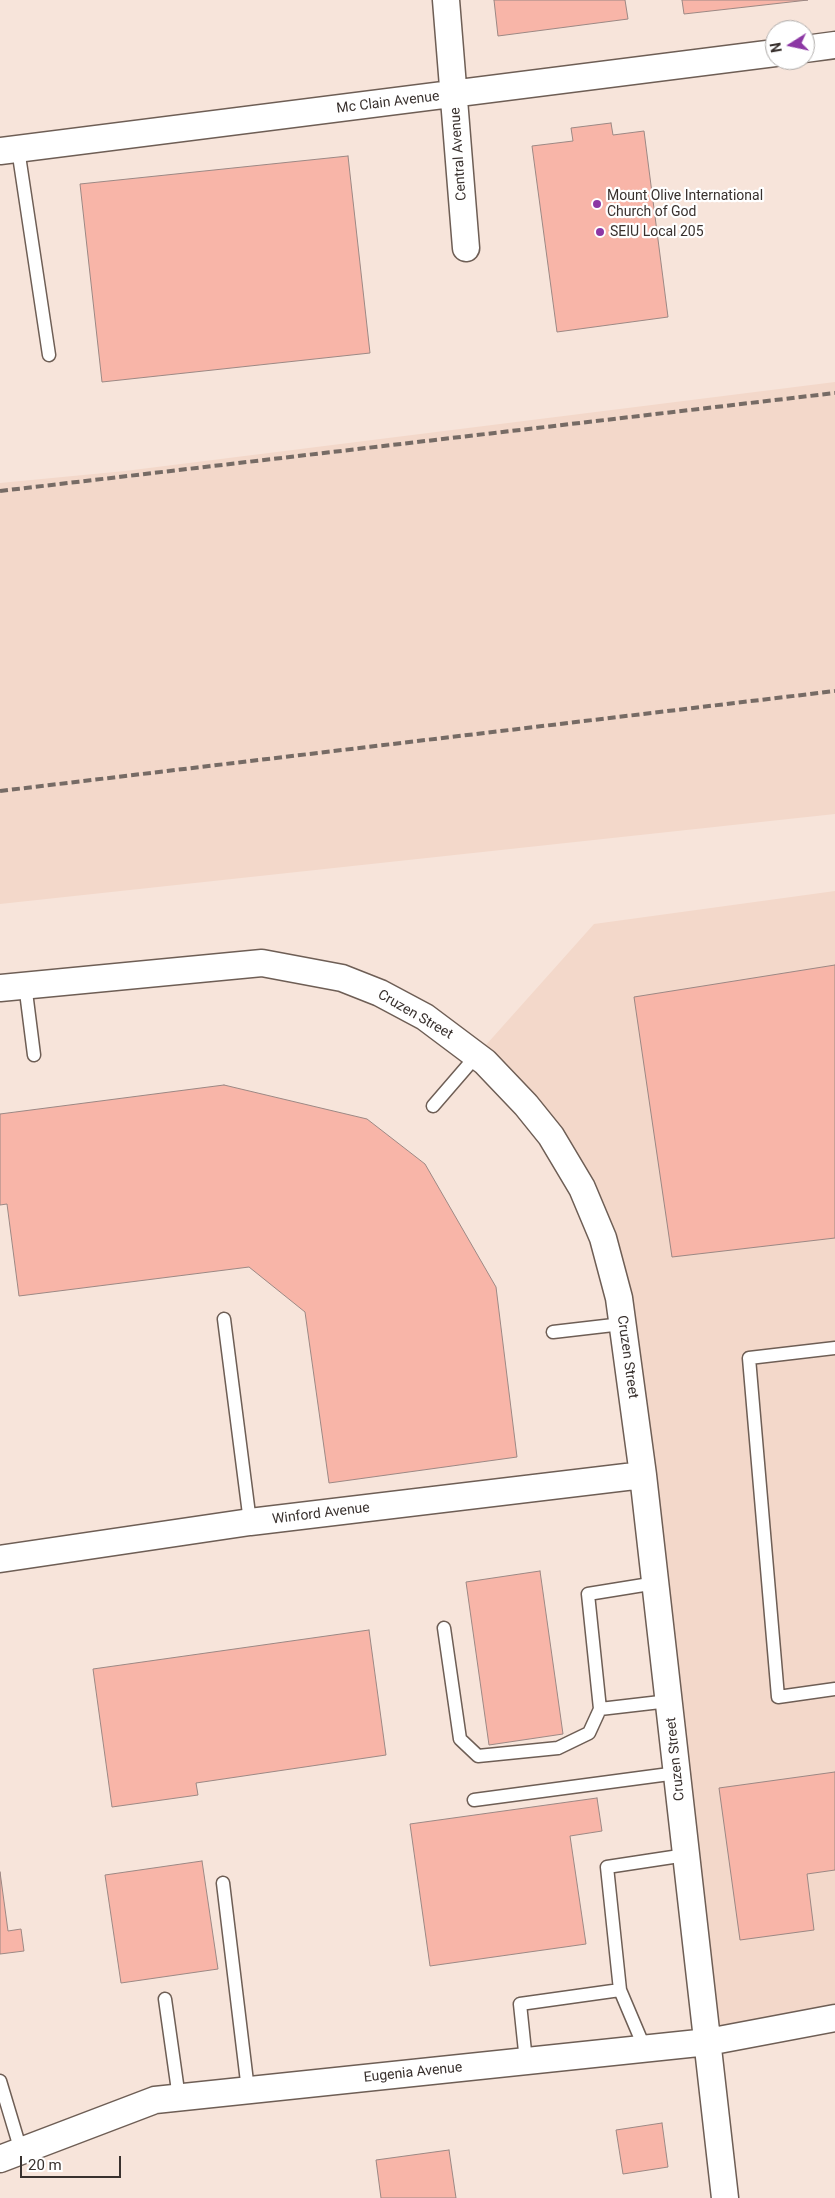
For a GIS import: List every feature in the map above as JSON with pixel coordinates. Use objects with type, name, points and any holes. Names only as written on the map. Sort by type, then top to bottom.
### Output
[{"type":"street","name":"Central Avenue","points":[[446,0],[466,248]]},
{"type":"street","points":[[815,48],[835,45]]},
{"type":"street","name":"Mc Clain Avenue","points":[[9,150],[765,54]]},
{"type":"street","name":"Cruzen Street","points":[[13,986],[262,963],[342,978],[380,993],[425,1017],[477,1055],[505,1082],[551,1136],[582,1188],[603,1238],[619,1298],[656,1583],[725,2198]]},
{"type":"street","name":"Winford Avenue","points":[[0,1559],[250,1522],[643,1475]]},
{"type":"street","name":"Eugenia Avenue","points":[[10,2155],[155,2100],[708,2042],[835,2018]]},
{"type":"lane","points":[[9,150],[49,355]]},
{"type":"lane","points":[[13,986],[34,1055]]},
{"type":"lane","points":[[433,1106],[477,1055]]},
{"type":"lane","points":[[224,1319],[250,1522]]},
{"type":"lane","points":[[553,1332],[622,1324]]},
{"type":"lane","points":[[835,1348],[749,1358],[778,1697],[835,1689]]},
{"type":"lane","points":[[444,1628],[460,1739],[478,1756],[558,1748],[589,1732],[600,1708],[588,1594],[656,1583]]},
{"type":"lane","points":[[600,1708],[669,1700]]},
{"type":"lane","points":[[474,1800],[677,1773]]},
{"type":"lane","points":[[644,2049],[620,1990],[607,1867],[686,1855]]},
{"type":"lane","points":[[223,1883],[248,2090]]},
{"type":"lane","points":[[526,2061],[520,2004],[620,1990]]},
{"type":"lane","points":[[166,1999],[179,2098]]},
{"type":"lane","points":[[0,2081],[10,2155]]},
{"type":"shaded area","points":[[835,382],[835,814],[0,904],[0,483],[125,471]]},
{"type":"shaded area","points":[[835,891],[835,2018],[708,2042],[619,1298],[582,1188],[477,1055],[594,924]]},
{"type":"building","points":[[494,0],[625,0],[628,19],[498,36]]},
{"type":"building","points":[[682,0],[808,0],[684,14]]},
{"type":"building","name":"SEIU Local 205","points":[[611,123],[613,135],[644,131],[668,317],[557,332],[532,146],[573,141],[571,128]]},
{"type":"building","points":[[348,156],[370,353],[102,382],[80,184]]},
{"type":"building","points":[[835,965],[835,1238],[672,1257],[634,997]]},
{"type":"building","points":[[224,1085],[367,1119],[425,1164],[496,1287],[517,1457],[329,1483],[305,1312],[249,1267],[19,1296],[7,1204],[0,1205],[0,1114]]},
{"type":"building","points":[[540,1571],[563,1734],[489,1745],[466,1582]]},
{"type":"building","points":[[369,1630],[386,1755],[196,1783],[198,1795],[112,1807],[93,1669]]},
{"type":"building","points":[[835,1772],[835,1870],[807,1874],[814,1930],[740,1940],[719,1788]]},
{"type":"building","points":[[597,1798],[602,1831],[570,1836],[586,1944],[430,1966],[410,1824]]},
{"type":"building","points":[[202,1861],[218,1969],[121,1983],[105,1875]]},
{"type":"building","points":[[0,1872],[8,1931],[21,1929],[24,1951],[0,1954]]},
{"type":"building","points":[[662,2123],[668,2167],[623,2174],[616,2130]]},
{"type":"building","points":[[449,2150],[456,2198],[381,2198],[376,2160]]},
{"type":"railway","points":[[0,491],[835,393]]},
{"type":"railway","points":[[0,791],[835,691]]},
{"type":"place","name":"Mount Olive International Church of God","points":[[597,204]]},
{"type":"place","name":"SEIU Local 205","points":[[600,232]]}]
